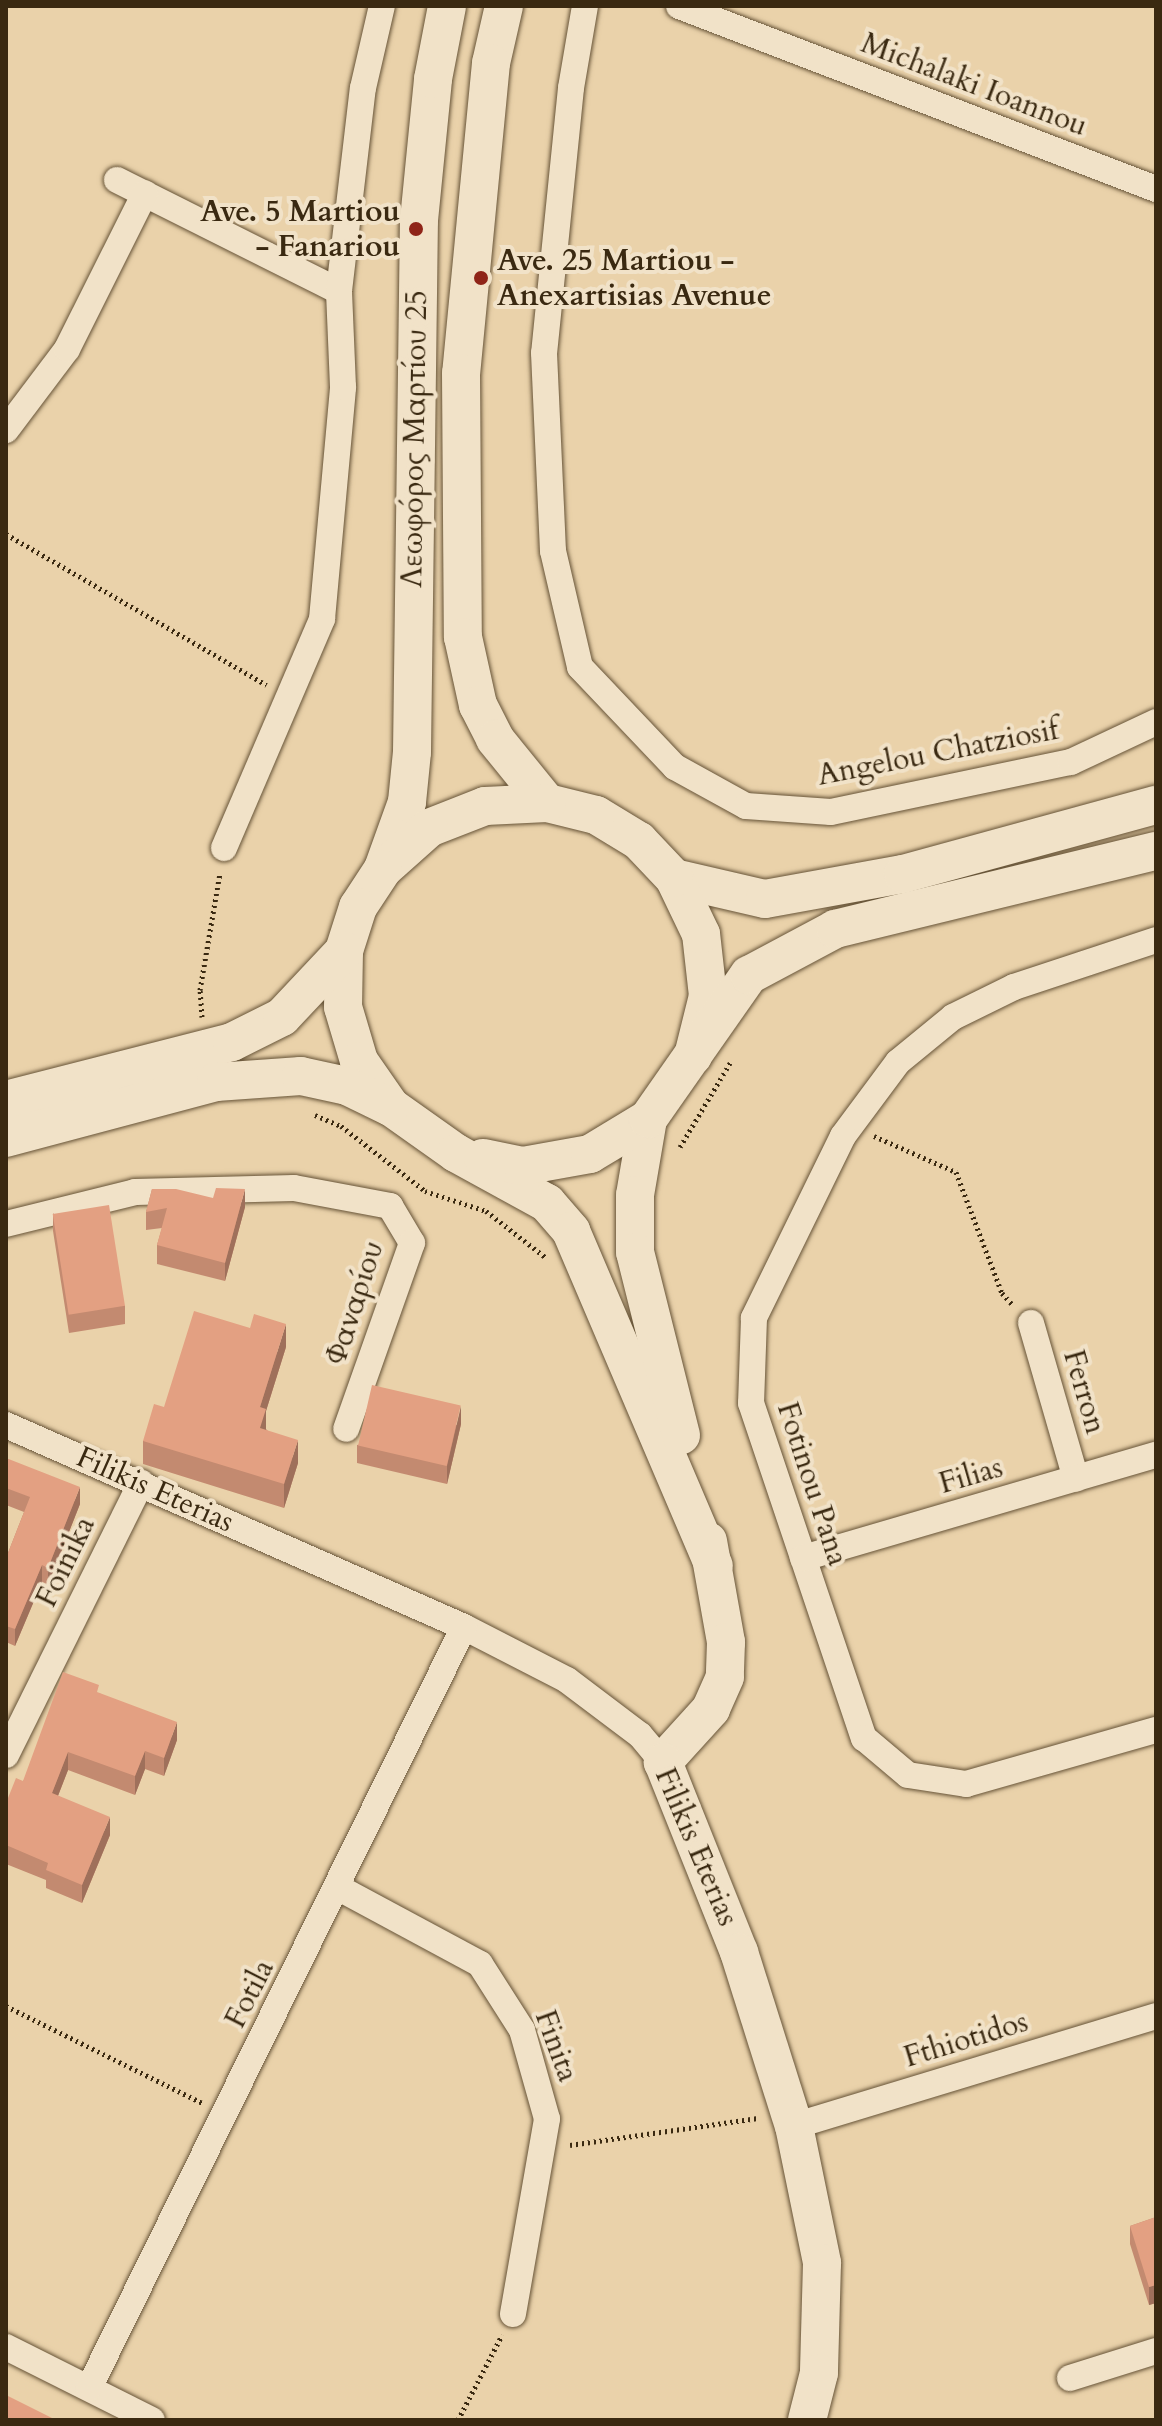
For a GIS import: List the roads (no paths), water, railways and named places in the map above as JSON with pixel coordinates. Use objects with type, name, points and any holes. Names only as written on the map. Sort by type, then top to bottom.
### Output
[{"type":"main road","name":"Λεωφόρος Μαρτίου 25","points":[[383,869],[407,802],[412,752],[419,220],[433,79],[447,6]]},
{"type":"main road","name":"Λεωφόρος Μαρτίου 25","points":[[504,6],[491,63],[461,373],[463,637],[478,705],[495,739],[547,803]]},
{"type":"main road","points":[[391,1107],[359,1061],[343,1007],[344,951],[358,907],[383,869],[429,828],[485,806],[547,803],[596,815],[628,835],[674,878],[701,934],[708,996],[693,1056]]},
{"type":"main road","points":[[674,878],[765,899],[903,874],[1156,805]]},
{"type":"main road","points":[[456,1153],[523,1166],[590,1154],[648,1119],[749,975],[835,929],[1156,851]]},
{"type":"main road","points":[[6,1138],[208,1054],[282,1017],[344,951]]},
{"type":"main road","points":[[6,1100],[208,1054],[347,1086],[391,1107],[456,1153],[547,1203],[571,1231],[714,1566]]},
{"type":"main road","points":[[648,1119],[635,1195],[635,1252],[714,1566],[726,1642],[725,1677],[711,1709],[663,1762]]},
{"type":"main road","name":"Filikis Eterias","points":[[663,1762],[729,1922],[792,2120],[822,2263],[819,2373],[807,2420]]},
{"type":"street","points":[[224,848],[291,699],[322,619],[332,549],[343,387],[339,291],[363,88],[382,6]]},
{"type":"street","name":"Angelou Chatziosif","points":[[585,6],[571,88],[544,353],[553,551],[580,667],[675,767],[746,806],[831,812],[1071,762],[1156,722]]},
{"type":"street","name":"Michalaki Ioannou","points":[[679,6],[1156,189]]},
{"type":"street","points":[[117,180],[339,291]]},
{"type":"street","points":[[6,430],[67,349],[145,193]]},
{"type":"street","name":"Fotinou Pana","points":[[1156,940],[1014,987],[953,1017],[898,1062],[851,1126],[754,1318],[751,1403],[864,1738],[908,1775],[966,1784],[1156,1730]]},
{"type":"street","name":"Φαναρίου","points":[[6,1224],[135,1192],[294,1188],[390,1206],[412,1243],[346,1429]]},
{"type":"street","name":"Ferron","points":[[1031,1323],[1076,1479]]},
{"type":"street","name":"Filikis Eterias","points":[[6,1425],[464,1627],[567,1680],[640,1735],[663,1762]]},
{"type":"street","name":"Filias","points":[[803,1558],[1156,1455]]},
{"type":"street","name":"Foinika","points":[[6,1755],[16,1712],[141,1483]]},
{"type":"street","name":"Fotila","points":[[89,2388],[339,1888],[464,1627]]},
{"type":"street","name":"Finita","points":[[339,1888],[480,1964],[522,2030],[547,2119],[513,2314]]},
{"type":"street","name":"Fthiotidos","points":[[792,2120],[1156,2016]]},
{"type":"street","points":[[6,2347],[152,2420]]},
{"type":"street","points":[[1070,2378],[1156,2351]]},
{"type":"place","name":"Ave. 5 Martiou - Fanariou","points":[[416,229]]},
{"type":"place","name":"Ave. 25 Martiou - Anexartisias Avenue","points":[[481,278]]}]
